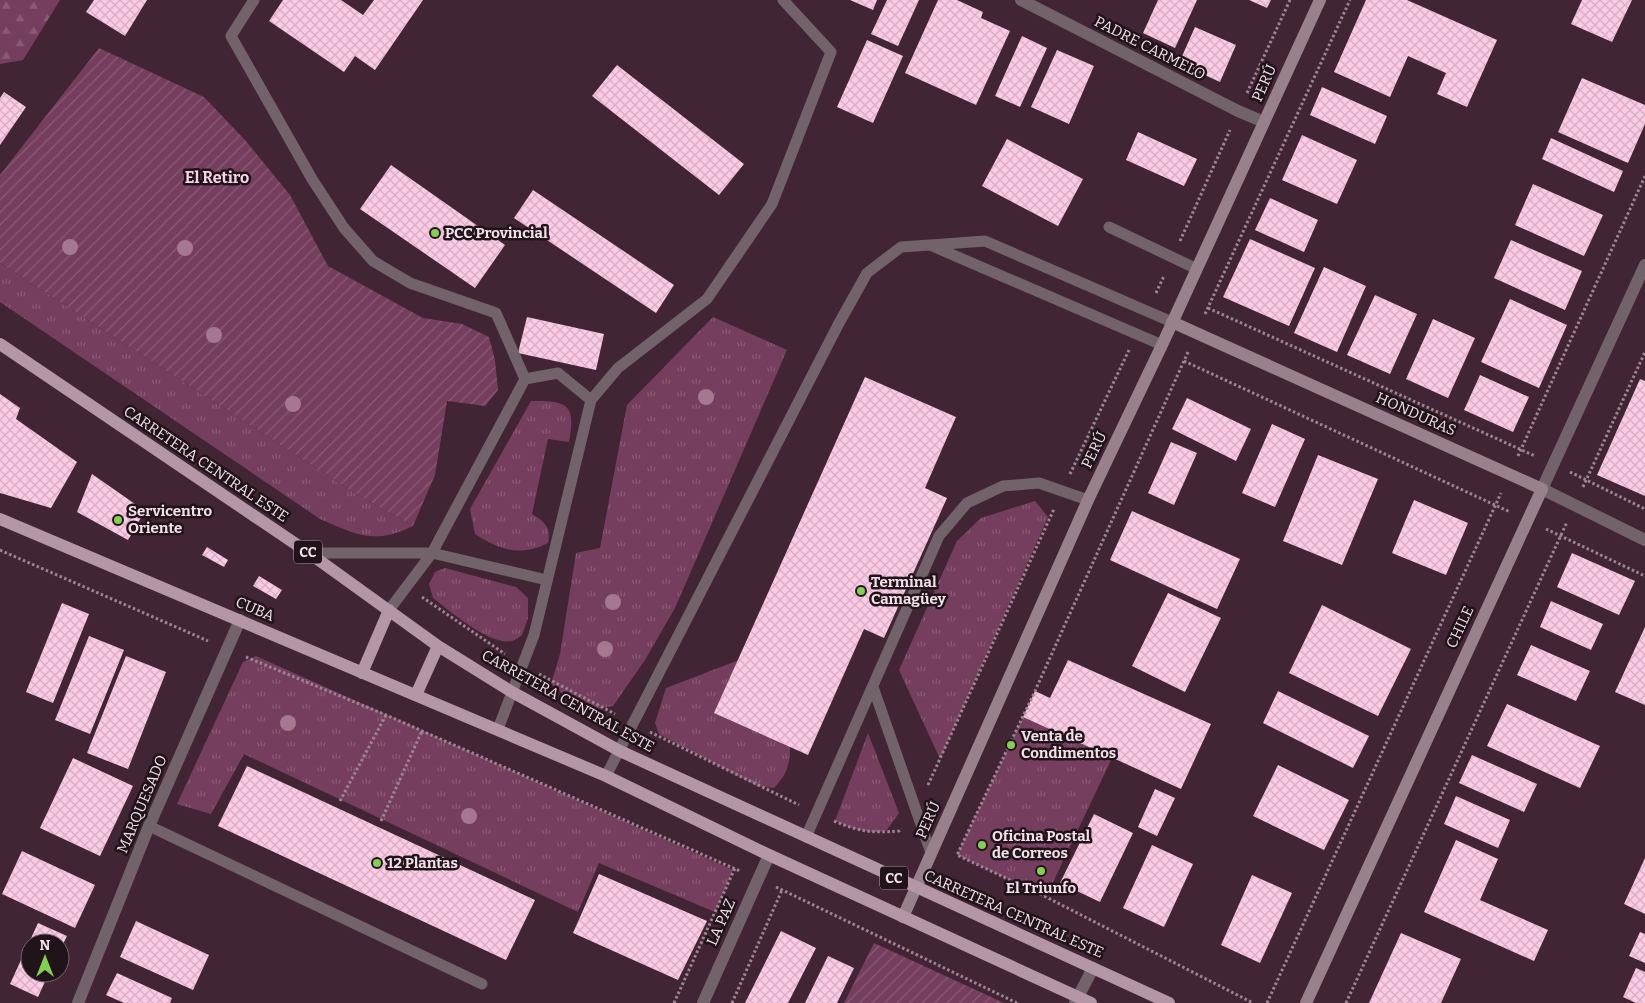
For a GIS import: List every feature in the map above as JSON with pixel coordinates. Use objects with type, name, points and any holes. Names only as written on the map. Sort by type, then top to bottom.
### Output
[{"type":"main road","name":"CARRETERA CENTRAL ESTE","points":[[0,344],[309,553],[438,646],[512,692],[620,751],[1169,1003]]},
{"type":"main road","name":"CUBA","points":[[0,519],[498,729]]},
{"type":"main road","points":[[362,673],[389,610]]},
{"type":"main road","points":[[416,695],[438,646]]},
{"type":"main road","name":"CC","points":[[498,729],[606,776],[1077,1000],[1091,1003]]},
{"type":"street","name":"PADRE CARMELO","points":[[1021,0],[1264,122]]},
{"type":"street","name":"PERÚ","points":[[903,917],[1088,500],[1162,345],[1320,0]]},
{"type":"street","name":"CHILE","points":[[1306,1003],[1645,265]]},
{"type":"street","name":"HONDURAS","points":[[1172,322],[1510,474],[1645,540]]},
{"type":"street","name":"MARQUESADO","points":[[78,1003],[149,826],[240,620]]},
{"type":"street","name":"LA PAZ","points":[[703,1003],[769,855]]},
{"type":"street","points":[[1077,1000],[1093,968]]},
{"type":"lane","points":[[254,0],[231,36],[312,179],[344,228],[373,261],[410,284],[496,312],[525,378]]},
{"type":"lane","points":[[498,729],[534,635],[591,400],[618,368],[707,299],[772,204],[831,52],[784,0]]},
{"type":"lane","points":[[1109,227],[1197,269]]},
{"type":"lane","points":[[606,776],[833,334],[867,273],[901,247],[986,241],[1172,322]]},
{"type":"lane","points":[[930,245],[1162,345]]},
{"type":"lane","points":[[525,378],[558,372],[591,400]]},
{"type":"lane","points":[[389,610],[432,553],[525,378]]},
{"type":"lane","points":[[806,837],[939,536],[967,503],[1003,486],[1039,483],[1088,500]]},
{"type":"lane","points":[[309,553],[432,553],[547,580]]},
{"type":"lane","points":[[873,687],[930,853]]},
{"type":"lane","points":[[149,826],[482,984]]},
{"type":"path","points":[[1253,1003],[1046,897],[957,855],[1035,691],[1196,332],[1350,0]]},
{"type":"path","points":[[1266,1003],[1645,176]]},
{"type":"path","points":[[1208,308],[1554,464],[1645,509]]},
{"type":"path","points":[[1346,1003],[1645,352]]},
{"type":"path","points":[[1184,361],[1645,576]]},
{"type":"path","points":[[0,550],[386,715],[735,868],[1017,1003]]},
{"type":"path","points":[[340,801],[386,715]]},
{"type":"path","points":[[380,821],[422,731]]},
{"type":"path","points":[[674,1003],[735,868]]},
{"type":"path","points":[[732,1003],[782,890]]},
{"type":"green space","points":[[0,0],[60,0],[23,60],[0,64]]},
{"type":"green space","points":[[99,48],[204,97],[245,140],[290,195],[328,266],[423,318],[462,324],[489,337],[495,360],[498,390],[485,406],[447,401],[435,475],[413,526],[353,492],[0,263],[0,175]]},
{"type":"green space","points":[[0,263],[353,492],[413,526],[387,535],[366,536],[345,530],[320,519],[0,302]]},
{"type":"green space","points":[[713,317],[787,350],[675,608],[645,660],[613,706],[597,709],[568,698],[551,684],[560,654],[576,553],[600,548],[627,405]]},
{"type":"green space","points":[[531,401],[554,402],[566,407],[570,412],[571,429],[569,442],[548,439],[532,514],[548,529],[548,543],[519,551],[502,548],[475,534],[470,509]]},
{"type":"green space","points":[[1035,501],[1048,517],[940,759],[899,670],[957,541],[981,518]]},
{"type":"green space","points":[[445,568],[516,587],[528,598],[528,618],[522,635],[512,641],[493,638],[460,619],[433,598],[429,584],[435,572]]},
{"type":"green space","points":[[256,656],[733,870],[715,912],[599,863],[578,912],[244,754],[211,814],[177,804],[243,662]]},
{"type":"green space","points":[[739,660],[790,746],[787,769],[774,788],[757,786],[659,734],[655,723],[666,688]]},
{"type":"green space","points":[[1023,717],[1112,758],[1046,897],[957,855]]},
{"type":"green space","points":[[868,733],[899,813],[886,831],[872,832],[860,830],[835,821]]},
{"type":"green space","points":[[874,943],[1004,1003],[844,1003]]},
{"type":"building","points":[[94,0],[147,0],[125,36],[86,12]]},
{"type":"building","points":[[283,0],[341,0],[363,15],[374,0],[423,0],[375,70],[355,56],[344,72],[269,21]]},
{"type":"building","points":[[850,0],[877,0],[873,10]]},
{"type":"building","points":[[887,0],[919,0],[898,46],[871,34]]},
{"type":"building","points":[[938,0],[957,0],[983,12],[981,18],[1010,31],[976,105],[905,73]]},
{"type":"building","points":[[1158,0],[1197,0],[1175,48],[1143,33]]},
{"type":"building","points":[[1249,0],[1271,0],[1267,8]]},
{"type":"building","points":[[1366,0],[1407,0],[1497,40],[1467,107],[1437,94],[1446,73],[1408,56],[1390,97],[1334,72]]},
{"type":"building","points":[[1582,0],[1632,0],[1612,42],[1571,24]]},
{"type":"building","points":[[1195,27],[1236,45],[1220,82],[1179,63]]},
{"type":"building","points":[[1022,36],[1047,48],[1020,107],[995,96]]},
{"type":"building","points":[[867,40],[903,56],[873,123],[837,107]]},
{"type":"building","points":[[1057,50],[1094,66],[1069,124],[1031,107]]},
{"type":"building","points":[[617,65],[744,164],[719,195],[592,96]]},
{"type":"building","points":[[1582,78],[1645,105],[1645,124],[1628,163],[1558,132]]},
{"type":"building","points":[[1322,87],[1387,116],[1375,144],[1310,115]]},
{"type":"building","points":[[4,92],[26,107],[0,145],[0,98]]},
{"type":"building","points":[[1138,132],[1197,159],[1184,186],[1126,160]]},
{"type":"building","points":[[1302,135],[1357,160],[1337,204],[1282,180]]},
{"type":"building","points":[[1551,138],[1623,171],[1614,192],[1542,159]]},
{"type":"building","points":[[1007,139],[1083,179],[1058,226],[982,186]]},
{"type":"building","points":[[391,165],[505,245],[475,288],[360,209]]},
{"type":"building","points":[[1533,184],[1603,215],[1584,256],[1515,225]]},
{"type":"building","points":[[533,190],[674,285],[656,313],[514,218]]},
{"type":"building","points":[[1270,198],[1318,220],[1304,252],[1255,230]]},
{"type":"building","points":[[1250,239],[1315,268],[1289,326],[1223,297]]},
{"type":"building","points":[[1511,240],[1582,271],[1565,310],[1494,278]]},
{"type":"building","points":[[1324,267],[1366,286],[1337,352],[1294,333]]},
{"type":"building","points":[[1375,295],[1417,314],[1390,374],[1347,355]]},
{"type":"building","points":[[1510,299],[1567,325],[1539,388],[1481,362]]},
{"type":"building","points":[[527,317],[604,334],[596,370],[518,353]]},
{"type":"building","points":[[1433,319],[1475,338],[1448,398],[1406,379]]},
{"type":"building","points":[[1480,375],[1529,397],[1513,432],[1464,410]]},
{"type":"building","points":[[865,377],[956,417],[925,488],[947,498],[884,638],[864,629],[808,755],[714,713]]},
{"type":"building","points":[[1640,379],[1645,381],[1645,496],[1597,475]]},
{"type":"building","points":[[0,394],[20,408],[16,419],[77,462],[51,508],[0,493]]},
{"type":"building","points":[[1187,398],[1251,429],[1236,461],[1172,429]]},
{"type":"building","points":[[1272,424],[1305,439],[1275,507],[1242,493]]},
{"type":"building","points":[[1171,442],[1197,453],[1174,505],[1148,493]]},
{"type":"building","points":[[1318,455],[1378,479],[1342,565],[1283,541]]},
{"type":"building","points":[[92,474],[145,511],[128,540],[77,512]]},
{"type":"building","points":[[1414,500],[1468,523],[1446,575],[1392,553]]},
{"type":"building","points":[[1132,511],[1240,559],[1217,609],[1110,560]]},
{"type":"building","points":[[207,547],[228,560],[224,567],[202,555]]},
{"type":"building","points":[[1572,553],[1635,581],[1619,615],[1557,587]]},
{"type":"building","points":[[259,576],[282,590],[276,599],[253,586]]},
{"type":"building","points":[[1168,593],[1221,618],[1185,692],[1132,666]]},
{"type":"building","points":[[1551,601],[1603,624],[1591,650],[1540,627]]},
{"type":"building","points":[[62,603],[89,614],[53,703],[26,692]]},
{"type":"building","points":[[1322,605],[1411,649],[1378,716],[1289,673]]},
{"type":"building","points":[[1645,627],[1645,705],[1615,692]]},
{"type":"building","points":[[89,636],[124,650],[90,734],[55,720]]},
{"type":"building","points":[[1531,645],[1590,671],[1576,701],[1517,675]]},
{"type":"building","points":[[126,656],[166,672],[128,769],[87,753]]},
{"type":"building","points":[[1068,660],[1211,724],[1181,789],[1023,717],[1035,691],[1050,698]]},
{"type":"building","points":[[1278,691],[1369,736],[1353,768],[1263,723]]},
{"type":"building","points":[[1507,704],[1600,746],[1580,788],[1487,746]]},
{"type":"building","points":[[1472,755],[1537,784],[1524,812],[1459,783]]},
{"type":"building","points":[[73,758],[133,786],[100,856],[40,828]]},
{"type":"building","points":[[1278,765],[1349,800],[1324,850],[1253,816]]},
{"type":"building","name":"12 Plantas","points":[[247,766],[535,900],[506,960],[218,826]]},
{"type":"building","points":[[1155,789],[1175,798],[1157,836],[1138,827]]},
{"type":"building","points":[[1456,796],[1510,820],[1498,848],[1444,824]]},
{"type":"building","points":[[1094,814],[1133,833],[1100,902],[1060,883]]},
{"type":"building","points":[[1456,840],[1498,859],[1480,900],[1548,930],[1534,961],[1424,912]]},
{"type":"building","points":[[1152,845],[1193,864],[1164,927],[1123,908]]},
{"type":"building","points":[[22,851],[95,885],[75,928],[2,894]]},
{"type":"building","points":[[1645,858],[1645,914],[1624,904]]},
{"type":"building","points":[[599,874],[707,921],[678,980],[573,933]]},
{"type":"building","points":[[1252,875],[1292,893],[1260,963],[1221,945]]},
{"type":"building","points":[[136,921],[209,955],[193,990],[120,957]]},
{"type":"building","points":[[38,923],[60,933],[33,933]]},
{"type":"building","points":[[781,931],[816,948],[788,1003],[745,1003]]},
{"type":"building","points":[[1640,932],[1645,934],[1645,963],[1629,956]]},
{"type":"building","points":[[1401,933],[1461,959],[1441,1003],[1369,1003]]},
{"type":"building","points":[[828,956],[854,968],[837,1003],[805,1003]]},
{"type":"building","points":[[20,962],[20,983],[44,983],[38,997],[10,984]]},
{"type":"building","points":[[1636,968],[1645,972],[1645,1003],[1636,1003],[1623,997]]},
{"type":"building","points":[[117,973],[172,998],[170,1003],[124,1003],[106,995]]},
{"type":"place","name":"PCC Provincial","points":[[435,233]]},
{"type":"place","name":"Servicentro Oriente","points":[[118,520]]},
{"type":"place","name":"Terminal Camagüey","points":[[861,591]]},
{"type":"place","name":"Venta de Condimentos","points":[[1011,745]]},
{"type":"place","name":"Oficina Postal de Correos","points":[[982,845]]},
{"type":"place","name":"12 Plantas","points":[[377,863]]},
{"type":"place","name":"El Triunfo","points":[[1041,871]]},
{"type":"district","name":"El Retiro","points":[[217,177]]}]
